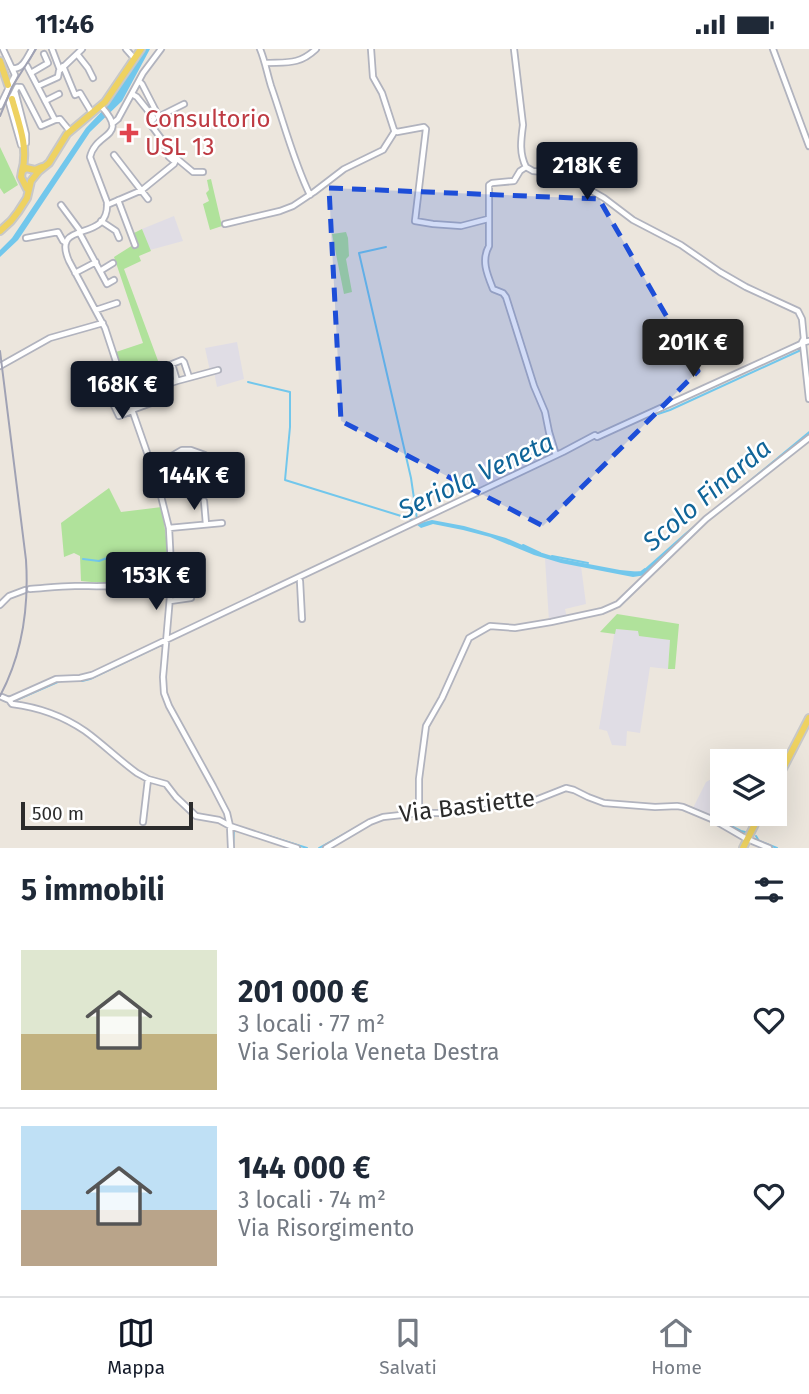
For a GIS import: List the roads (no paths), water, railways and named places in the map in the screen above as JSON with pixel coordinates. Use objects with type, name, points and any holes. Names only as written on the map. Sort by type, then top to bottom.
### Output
[{"type":"main road","points":[[30,175],[54,156],[69,130],[103,107],[141,49]]},
{"type":"main road","points":[[0,61],[8,85]]},
{"type":"main road","points":[[0,231],[11,221],[27,198],[30,175],[12,99]]},
{"type":"main road","points":[[25,155],[22,171],[26,169],[30,175]]},
{"type":"main road","points":[[787,761],[809,718]]},
{"type":"main road","points":[[743,848],[754,826]]},
{"type":"street","points":[[0,106],[15,75],[3,49]]},
{"type":"street","points":[[12,68],[20,68],[32,49]]},
{"type":"street","points":[[52,49],[75,95],[80,93],[92,113]]},
{"type":"street","points":[[69,49],[88,68],[93,78]]},
{"type":"street","points":[[38,86],[58,77],[61,68],[82,49]]},
{"type":"street","points":[[126,49],[134,58]]},
{"type":"street","points":[[112,119],[122,113],[139,81],[161,49]]},
{"type":"street","points":[[260,49],[310,195]]},
{"type":"street","points":[[266,63],[296,62],[316,49]]},
{"type":"street","points":[[371,49],[373,77],[395,131]]},
{"type":"street","points":[[514,49],[523,125],[520,141],[526,167],[571,179],[604,198],[633,220],[681,245],[720,272],[798,311],[802,319],[805,342],[809,399]]},
{"type":"street","points":[[773,49],[809,146]]},
{"type":"street","points":[[31,73],[48,64],[44,54]]},
{"type":"street","points":[[27,66],[55,120]]},
{"type":"street","points":[[139,81],[157,118]]},
{"type":"street","points":[[25,155],[26,134],[15,94],[17,87],[21,86],[41,126],[61,119],[69,130]]},
{"type":"street","points":[[45,101],[59,94]]},
{"type":"street","points":[[132,94],[157,118]]},
{"type":"street","points":[[184,104],[157,118],[150,125],[175,157],[191,171],[203,171]]},
{"type":"street","points":[[103,107],[112,119],[111,131],[94,148],[90,157],[107,205],[105,214],[94,228],[70,236],[66,243],[66,256],[103,323],[159,484],[169,528],[171,566],[163,677],[165,696],[227,813],[231,848]]},
{"type":"street","points":[[225,224],[288,209],[344,169],[383,150],[395,131],[424,127],[426,129],[415,221],[461,226],[488,219]]},
{"type":"street","points":[[114,155],[148,199]]},
{"type":"street","points":[[107,205],[142,190],[174,164],[169,157]]},
{"type":"street","points":[[526,167],[514,181],[489,185],[489,246],[484,255],[485,266],[493,289],[506,297],[535,390],[548,420],[556,455]]},
{"type":"street","points":[[118,200],[135,245]]},
{"type":"street","points":[[61,205],[80,232],[107,284],[114,280]]},
{"type":"street","points":[[101,221],[116,231],[119,237]]},
{"type":"street","points":[[26,237],[58,232],[66,243]]},
{"type":"street","points":[[75,274],[96,262]]},
{"type":"street","points":[[100,271],[113,263]]},
{"type":"street","points":[[96,310],[117,303]]},
{"type":"street","points":[[0,366],[50,338],[103,323]]},
{"type":"street","points":[[10,702],[56,679],[89,676],[596,436],[805,342]]},
{"type":"street","points":[[177,381],[172,364],[182,360],[189,377]]},
{"type":"street","points":[[127,397],[218,370]]},
{"type":"street","points":[[123,384],[107,391],[119,417],[165,398]]},
{"type":"street","points":[[419,813],[419,779],[426,726],[469,638],[490,626],[510,628],[551,622],[602,611],[618,604],[706,519],[809,438]]},
{"type":"street","points":[[151,463],[182,450],[205,455]]},
{"type":"street","points":[[204,501],[206,524]]},
{"type":"street","points":[[169,528],[222,523]]},
{"type":"street","points":[[0,605],[9,596],[28,589],[66,586],[121,587],[169,575]]},
{"type":"street","points":[[300,581],[302,619]]},
{"type":"street","points":[[170,601],[191,599]]},
{"type":"street","points":[[2,697],[75,725],[148,779],[166,784],[196,816],[214,818],[297,848]]},
{"type":"street","points":[[143,822],[148,779]]},
{"type":"street","name":"Via Bastiette","points":[[326,848],[379,818],[448,813],[480,804],[533,801],[567,788],[604,803],[650,807],[679,806],[714,820],[769,848]]},
{"type":"water","points":[[144,49],[150,49],[122,101],[90,132],[18,240],[0,257],[0,250],[12,238],[86,128],[106,107]]},
{"type":"water","points":[[809,431],[809,434],[756,477],[646,575],[633,577],[561,563],[490,537],[433,524],[421,528],[416,524],[432,520],[464,526],[562,559],[641,572]]},
{"type":"waterway","points":[[386,247],[359,253],[411,478],[417,519]]},
{"type":"waterway","name":"Seriola Veneta","points":[[735,372],[787,348]]},
{"type":"waterway","points":[[656,413],[670,410],[801,350]]},
{"type":"waterway","name":"Scolo Finarda","points":[[248,382],[290,392],[285,480],[414,520]]},
{"type":"waterway","name":"Seriola Veneta","points":[[626,421],[679,397]]},
{"type":"waterway","name":"Scolo Finarda","points":[[523,545],[540,553]]},
{"type":"waterway","name":"Scolo Finarda","points":[[552,556],[588,563]]},
{"type":"waterway","points":[[83,559],[99,561],[107,558]]},
{"type":"waterway","name":"Scolo Finarda","points":[[634,573],[645,569]]},
{"type":"waterway","name":"Seriola Veneta","points":[[65,681],[90,679],[161,645]]},
{"type":"waterway","name":"Seriola Veneta","points":[[14,701],[60,681]]},
{"type":"waterway","points":[[552,791],[565,786],[576,789]]},
{"type":"waterway","points":[[450,810],[478,802]]},
{"type":"waterway","points":[[642,804],[678,804]]},
{"type":"waterway","points":[[697,810],[710,816]]},
{"type":"waterway","points":[[369,820],[380,816]]},
{"type":"waterway","points":[[319,848],[364,823]]},
{"type":"waterway","points":[[234,825],[307,848]]},
{"type":"waterway","points":[[731,826],[745,832]]},
{"type":"waterway","points":[[233,848],[234,828]]},
{"type":"waterway","points":[[756,836],[759,841],[777,848]]},
{"type":"railway","points":[[0,116],[12,87],[36,49]]},
{"type":"railway","points":[[0,351],[27,578],[23,630],[14,663],[0,696]]},
{"type":"place","name":"Consultorio USL 13","points":[[129,133]]}]
